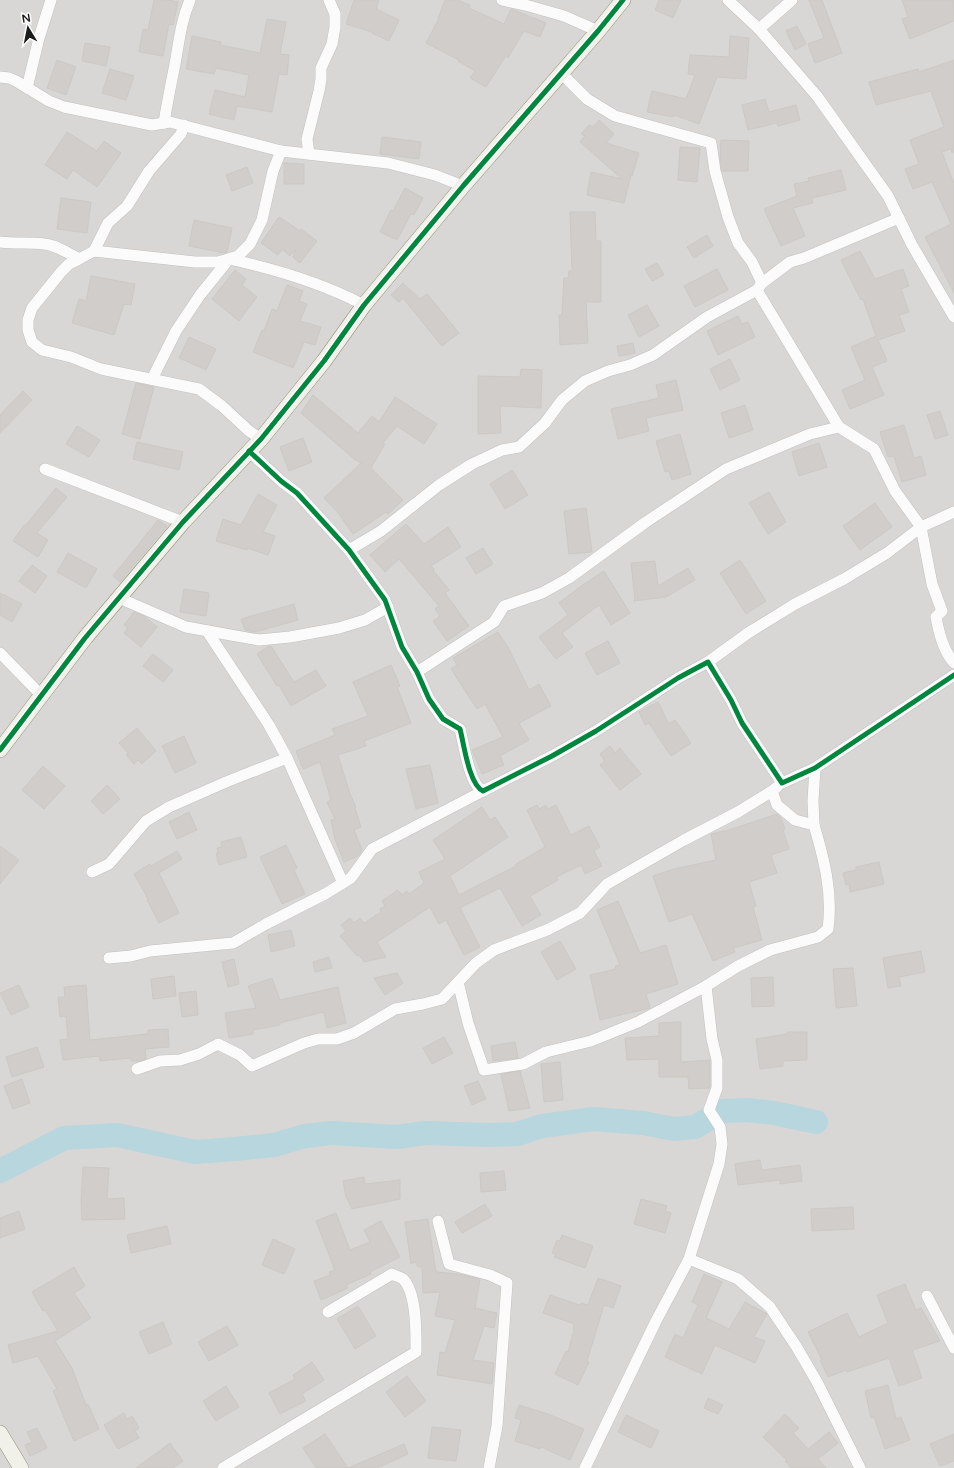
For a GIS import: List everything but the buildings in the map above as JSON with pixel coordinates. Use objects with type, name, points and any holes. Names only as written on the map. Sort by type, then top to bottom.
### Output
[{"type":"street","points":[[27,88],[39,38],[51,0]]},
{"type":"street","points":[[164,123],[178,39],[190,0]]},
{"type":"street","points":[[309,154],[307,139],[319,91],[321,68],[332,44],[335,27],[334,14],[329,0]]},
{"type":"street","points":[[502,0],[564,16],[598,31]]},
{"type":"street","points":[[0,750],[85,638],[183,522],[261,439],[324,361],[364,305],[462,186],[561,74],[623,0]]},
{"type":"street","points":[[728,0],[759,29],[817,96],[888,196],[898,218],[954,317]]},
{"type":"street","points":[[759,29],[792,0]]},
{"type":"street","points":[[561,74],[587,99],[615,116],[711,143],[715,171],[728,217],[738,244],[752,262],[760,286],[839,427],[874,449],[895,491],[921,527],[932,584],[942,610],[936,617],[941,640],[954,664]]},
{"type":"street","points":[[0,77],[9,78],[64,107],[152,125],[170,122],[281,151],[388,163],[435,175],[462,186]]},
{"type":"street","points":[[94,251],[108,223],[127,206],[149,171],[181,134],[184,125]]},
{"type":"street","points":[[261,439],[222,406],[199,389],[101,369],[71,357],[42,350],[32,342],[28,330],[28,320],[32,308],[69,264],[94,251],[196,262],[218,262],[238,256],[250,244],[262,220],[273,171],[281,151]]},
{"type":"street","points":[[349,550],[381,531],[439,485],[472,464],[502,450],[519,447],[545,423],[562,400],[586,381],[608,371],[630,365],[653,355],[707,317],[760,286],[790,262],[804,258],[898,218]]},
{"type":"street","points":[[0,242],[14,244],[45,244],[79,259]]},
{"type":"street","points":[[229,259],[263,266],[341,293],[364,305]]},
{"type":"street","points":[[152,379],[176,331],[200,295],[229,259]]},
{"type":"street","points":[[417,672],[494,622],[504,606],[542,593],[569,578],[646,522],[726,469],[810,434],[839,427]]},
{"type":"street","points":[[249,451],[281,481],[297,493],[349,550],[385,600],[402,647],[417,672],[429,700],[443,719],[460,729],[470,770],[479,790],[483,791]]},
{"type":"street","points":[[45,469],[183,522]]},
{"type":"street","points":[[109,958],[131,956],[150,951],[233,943],[266,924],[325,894],[351,878],[372,849],[552,756],[596,731],[678,678],[708,662],[748,633],[795,604],[844,579],[888,553],[921,527],[954,512]]},
{"type":"street","points":[[119,598],[186,628],[259,640],[290,637],[339,628],[365,620],[388,607]]},
{"type":"street","points":[[207,632],[269,725],[287,758],[343,883]]},
{"type":"street","points":[[0,653],[42,696]]},
{"type":"street","points":[[708,662],[731,700],[742,723],[782,783]]},
{"type":"street","points":[[137,1069],[160,1061],[180,1060],[199,1054],[218,1044],[240,1056],[252,1066],[304,1043],[318,1039],[337,1039],[354,1033],[395,1009],[423,1004],[442,998],[476,963],[494,950],[547,930],[580,913],[607,884],[684,840],[738,812],[782,783],[815,768],[954,675]]},
{"type":"street","points":[[92,872],[109,864],[146,821],[169,807],[226,782],[287,758]]},
{"type":"street","points":[[458,982],[468,1023],[484,1070],[523,1064],[546,1052],[591,1041],[638,1022],[706,986],[738,966],[770,950],[818,936],[828,929],[830,912],[826,867],[814,825],[813,801],[815,768]]},
{"type":"street","points":[[772,791],[777,805],[795,820],[814,825]]},
{"type":"street","points":[[585,1468],[656,1321],[689,1258],[719,1164],[722,1144],[720,1127],[709,1110],[717,1088],[717,1060],[712,1039],[706,986]]},
{"type":"street","points":[[438,1221],[449,1264],[490,1275],[507,1283],[497,1426],[489,1468]]},
{"type":"street","points":[[689,1258],[738,1279],[770,1307],[796,1346],[817,1382],[860,1468]]},
{"type":"street","points":[[223,1468],[416,1352],[416,1318],[411,1293],[403,1279],[392,1274],[328,1312]]},
{"type":"street","points":[[927,1296],[954,1348]]},
{"type":"street","points":[[0,1433],[21,1468]]},
{"type":"shaded area","points":[[0,0],[954,0],[954,1468],[0,1468]]},
{"type":"waterway","points":[[0,1171],[64,1138],[117,1135],[195,1152],[274,1145],[305,1136],[332,1133],[397,1137],[425,1133],[490,1135],[517,1134],[542,1126],[594,1119],[643,1123],[674,1129],[695,1127],[722,1111],[747,1110],[774,1113],[816,1122]]},
{"type":"cycle path","points":[[0,750],[85,638],[183,522],[261,439],[324,361],[364,305],[463,186],[598,31],[623,0]]},
{"type":"cycle path","points":[[249,451],[281,481],[297,493],[349,550],[385,600],[402,647],[417,672],[429,699],[443,719],[460,729],[465,754],[471,773],[474,781],[483,791],[552,756],[596,731],[678,678],[708,662],[731,700],[742,723],[782,783],[815,768],[954,675]]}]
